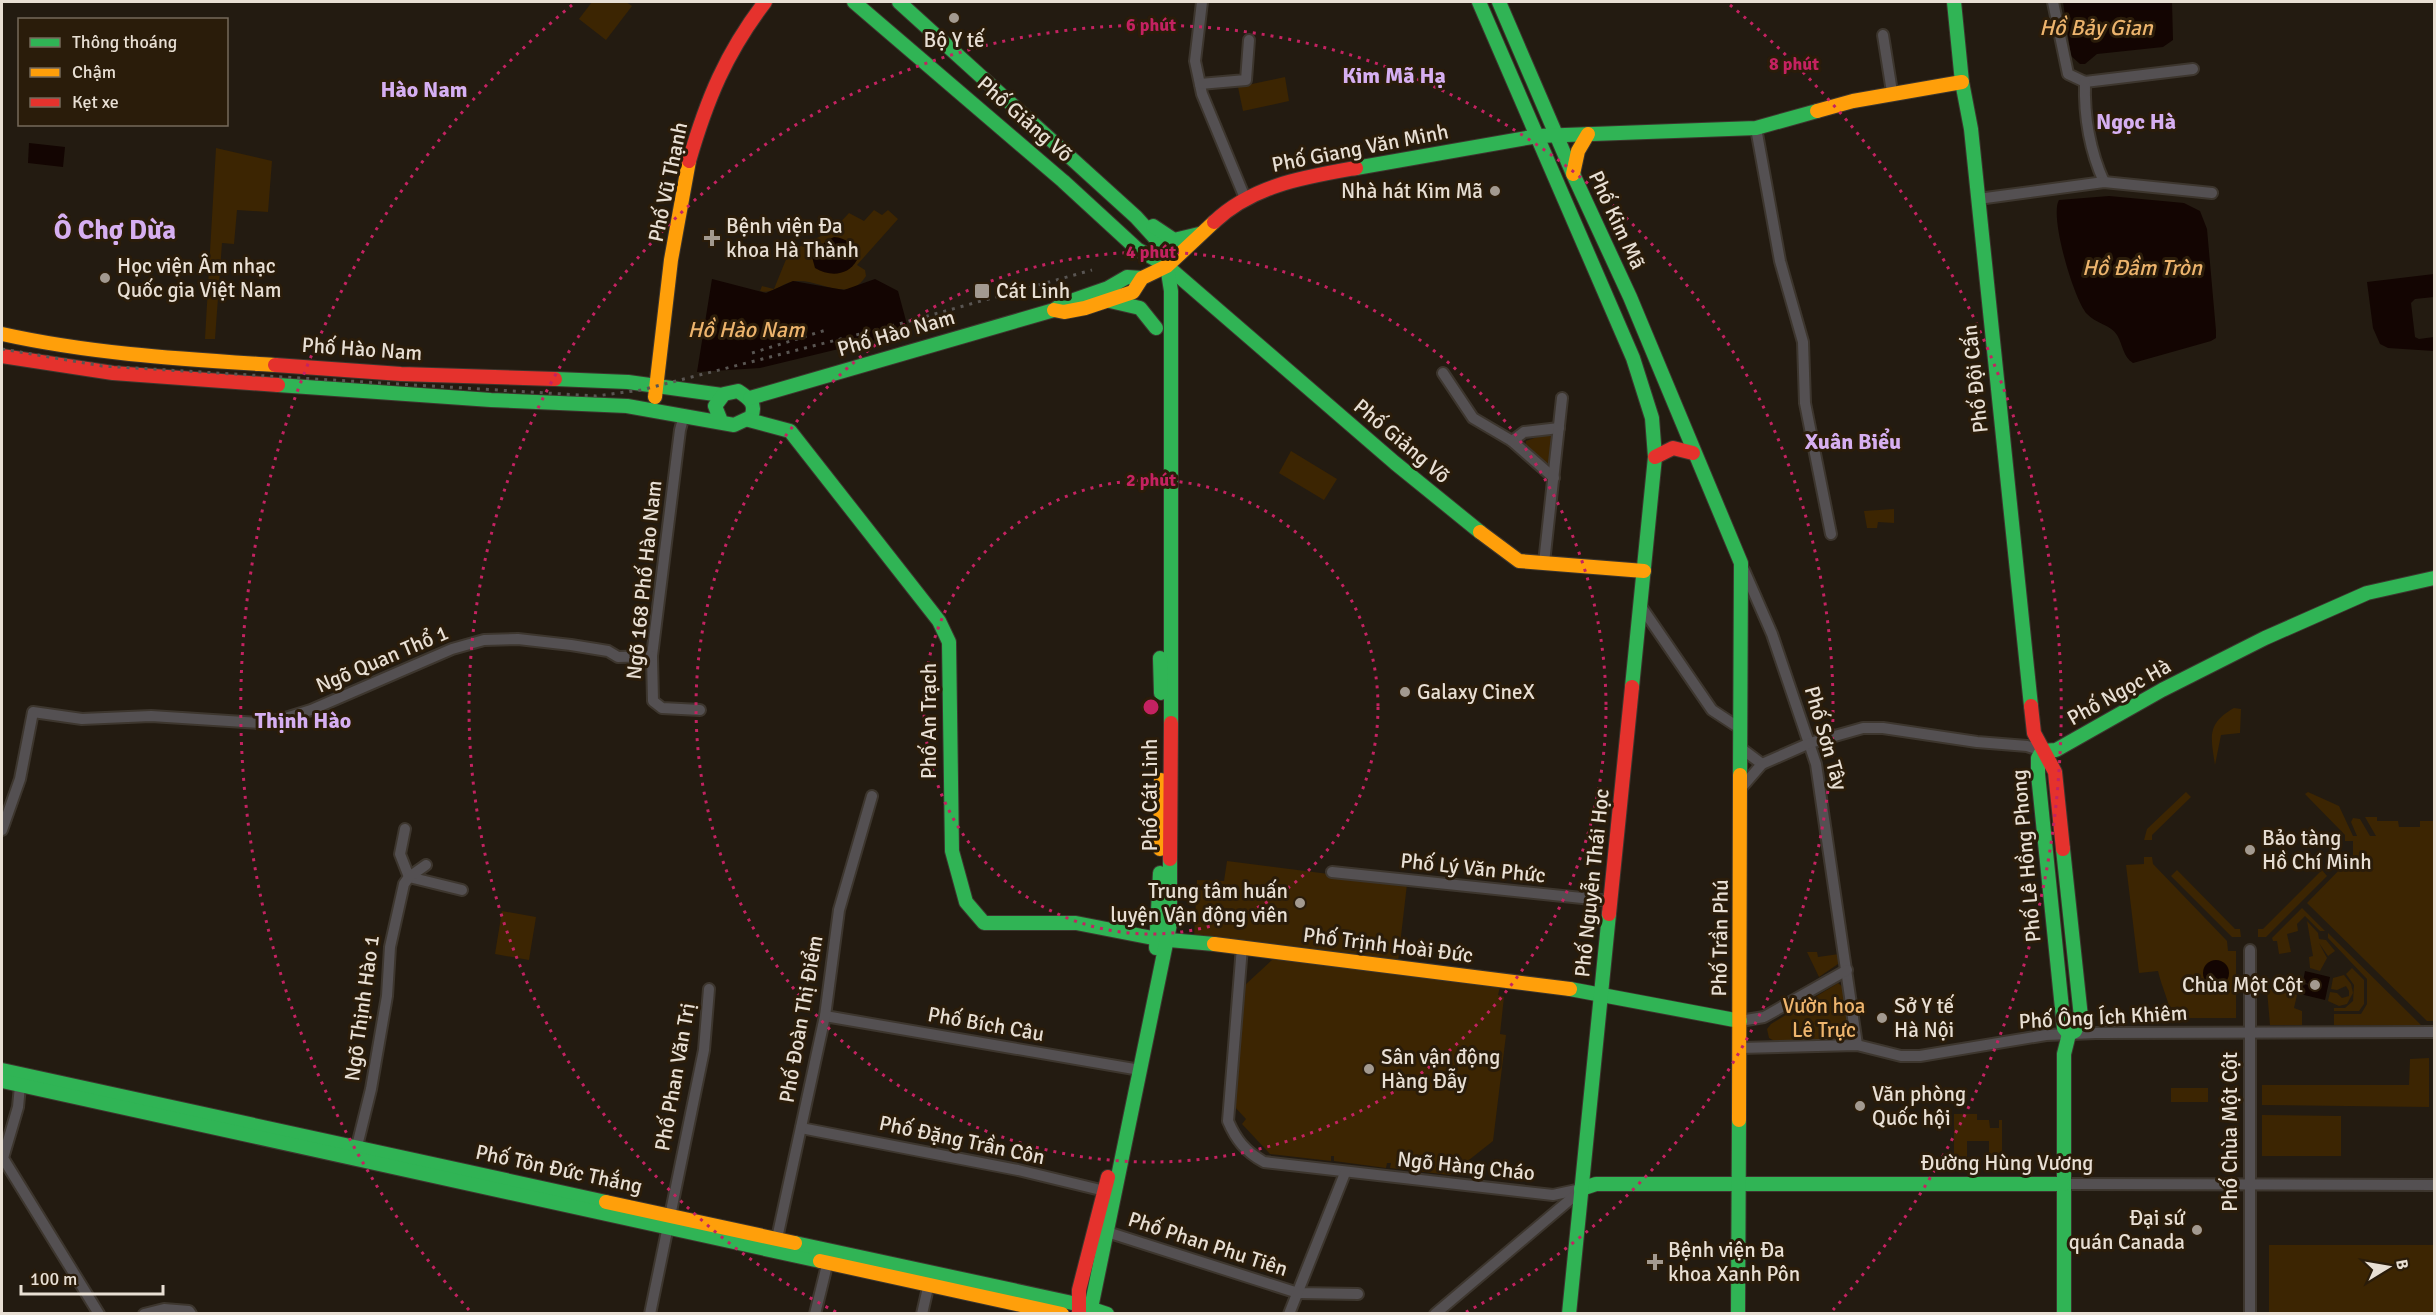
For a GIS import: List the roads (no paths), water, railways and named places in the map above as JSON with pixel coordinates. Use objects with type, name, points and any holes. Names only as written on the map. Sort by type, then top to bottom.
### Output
[{"type":"main road","name":"Phố Vũ Thạnh","points":[[653,410],[661,334],[684,184],[700,124],[738,39],[765,2]]},
{"type":"main road","name":"Phố Giảng Võ","points":[[854,2],[976,103],[1114,224],[1139,250],[1157,263],[1167,266]]},
{"type":"main road","name":"Phố Giảng Võ","points":[[899,2],[1136,217],[1156,239],[1167,266],[1183,282],[1265,348],[1473,528],[1515,560],[1644,572]]},
{"type":"main road","name":"Phố Kim Mã","points":[[1479,2],[1633,358],[1652,418],[1654,457]]},
{"type":"main road","name":"Phố Kim Mã","points":[[1499,2],[1670,390],[1695,455]]},
{"type":"main road","name":"Phố Đội Cấn","points":[[1954,2],[1962,82],[1971,129],[2034,733],[2042,751]]},
{"type":"main road","name":"Phố Giang Văn Minh","points":[[1167,266],[1199,234],[1245,198],[1291,180],[1538,136],[1755,128],[1893,92],[1962,82]]},
{"type":"main road","points":[[976,103],[992,85]]},
{"type":"main road","points":[[1573,174],[1578,151],[1588,134]]},
{"type":"main road","points":[[1136,217],[1150,223],[1171,241],[1180,241],[1199,234]]},
{"type":"main road","points":[[1139,250],[1145,277]]},
{"type":"main road","name":"Phố Hào Nam","points":[[1054,310],[1064,312],[1110,301],[1133,292],[1145,277],[1167,266]]},
{"type":"main road","name":"Phố Cát Linh","points":[[1083,1310],[1107,1232],[1110,1192],[1163,939],[1171,291],[1167,266]]},
{"type":"main road","name":"Phố Hào Nam","points":[[2,334],[71,348],[152,356],[401,374],[494,375],[628,382],[722,396],[735,391],[750,398],[1054,310],[1062,304],[1108,288],[1127,277],[1145,277]]},
{"type":"main road","points":[[1110,301],[1140,308],[1156,328]]},
{"type":"main road","name":"Phố Hào Nam","points":[[2,356],[70,368],[151,375],[491,400],[627,406],[721,421],[733,426],[749,420]]},
{"type":"main road","points":[[151,375],[152,356]]},
{"type":"main road","points":[[320,386],[321,367]]},
{"type":"main road","points":[[491,400],[494,375]]},
{"type":"main road","points":[[1647,398],[1670,390]]},
{"type":"main road","points":[[684,415],[686,392]]},
{"type":"main road","points":[[721,421],[715,406],[722,396]]},
{"type":"main road","points":[[749,420],[754,409],[750,398]]},
{"type":"main road","name":"Phố An Trạch","points":[[749,420],[790,431],[932,612],[950,642],[952,851],[966,902],[984,923],[1076,923],[1163,939]]},
{"type":"main road","points":[[1654,457],[1675,446],[1682,447],[1695,455]]},
{"type":"main road","name":"Phố Sơn Tây","points":[[1695,455],[1741,563]]},
{"type":"main road","name":"Phố Nguyễn Thái Học","points":[[1569,1314],[1654,457]]},
{"type":"main road","name":"Phố Trần Phú","points":[[1738,1314],[1742,787],[1741,563]]},
{"type":"main road","name":"Phố Ngọc Hà","points":[[2042,751],[2056,750],[2200,670],[2338,605],[2367,593],[2434,578]]},
{"type":"main road","name":"Phố Lê Hồng Phong","points":[[2064,1314],[2064,1054],[2069,1034],[2075,1031],[2081,1017],[2055,772],[2051,758],[2042,751],[2038,767],[2064,1028],[2069,1034]]},
{"type":"main road","name":"Phố Trịnh Hoài Đức","points":[[1163,939],[1242,947],[1602,995],[1740,1021]]},
{"type":"main road","name":"Phố Tôn Đức Thắng","points":[[2,1070],[355,1152],[1107,1314]]},
{"type":"main road","name":"Phố Tôn Đức Thắng","points":[[2,1081],[355,1152]]},
{"type":"main road","name":"Đường Hùng Vương","points":[[1581,1189],[1596,1184],[2064,1184]]},
{"type":"main road","name":"Phố Cát Linh","points":[[1083,1310],[1098,1209],[1110,1192]]},
{"type":"main road","name":"Phố Tôn Đức Thắng","points":[[776,1244],[828,1261],[893,1269],[929,1283],[1062,1314]]},
{"type":"street","points":[[1202,2],[1196,61],[1200,84],[1245,198]]},
{"type":"street","points":[[2053,2],[2068,74],[2085,82],[2193,69]]},
{"type":"street","points":[[1882,35],[1893,92]]},
{"type":"street","points":[[1200,84],[1246,80],[1249,40]]},
{"type":"street","points":[[2085,82],[2084,112],[2098,168],[2104,182]]},
{"type":"street","points":[[1755,128],[1779,261],[1803,342],[1805,403],[1832,534]]},
{"type":"street","points":[[1978,199],[2104,182],[2212,193]]},
{"type":"street","points":[[1443,373],[1473,418],[1512,441],[1554,478]]},
{"type":"street","points":[[1544,563],[1562,398]]},
{"type":"street","name":"Ngõ 168 Phố Hào Nam","points":[[684,415],[680,430],[652,656],[653,701],[662,708],[700,710]]},
{"type":"street","points":[[1512,441],[1524,432],[1559,428]]},
{"type":"street","name":"Phố Sơn Tây","points":[[1741,563],[1759,601],[1810,743],[1822,794],[1857,1045]]},
{"type":"street","points":[[1640,605],[1712,710],[1742,729]]},
{"type":"street","name":"Ngõ Quan Thổ 1","points":[[2,830],[20,779],[33,712],[82,719],[151,716],[259,723],[279,720],[311,710],[452,649],[484,640],[518,639],[608,651],[618,657],[652,656]]},
{"type":"street","name":"Phố Ngọc Hà","points":[[1762,764],[1810,743],[1872,726],[1977,742],[2027,746],[2042,751]]},
{"type":"street","points":[[1742,749],[1762,764],[1742,787]]},
{"type":"street","name":"Phố Đoàn Thị Điểm","points":[[776,1244],[825,1016],[840,910],[872,796]]},
{"type":"street","points":[[405,829],[400,854],[409,877]]},
{"type":"street","points":[[409,877],[426,865]]},
{"type":"street","name":"Phố Lý Văn Phức","points":[[1332,872],[1611,901]]},
{"type":"street","points":[[409,877],[462,890]]},
{"type":"street","name":"Ngõ Thịnh Hào 1","points":[[355,1152],[371,1089],[387,996],[390,947],[404,884],[409,877]]},
{"type":"street","points":[[2051,901],[2069,899]]},
{"type":"street","name":"Ngõ Hàng Cháo","points":[[1242,947],[1228,1121],[1233,1134],[1251,1155],[1263,1162],[1345,1173],[1553,1195],[1581,1189]]},
{"type":"street","name":"Phố Chùa Một Cột","points":[[2250,950],[2250,1314]]},
{"type":"street","points":[[1740,1021],[1764,1017],[1846,970]]},
{"type":"street","name":"Phố Phan Văn Trị","points":[[650,1314],[667,1220],[704,1050],[709,989]]},
{"type":"street","name":"Phố Bích Câu","points":[[825,1016],[1136,1069]]},
{"type":"street","name":"Phố Ông Ích Khiêm","points":[[1740,1048],[1857,1045],[1901,1056],[1920,1056],[2046,1035],[2434,1032]]},
{"type":"street","points":[[21,1086],[18,1107],[3,1158],[99,1314]]},
{"type":"street","name":"Phố Đặng Trần Côn","points":[[801,1128],[1018,1170],[1110,1192]]},
{"type":"street","points":[[1289,1314],[1345,1173]]},
{"type":"street","name":"Đường Hùng Vương","points":[[2064,1184],[2434,1185]]},
{"type":"street","points":[[1435,1314],[1581,1189]]},
{"type":"street","name":"Phố Phan Phu Tiên","points":[[1107,1232],[1298,1293],[1358,1294]]},
{"type":"street","points":[[815,1314],[828,1261]]},
{"type":"street","points":[[922,1314],[929,1283]]},
{"type":"street","points":[[144,1314],[164,1309],[189,1311],[191,1314]]},
{"type":"water","name":"Hồ Bảy Gian","points":[[2063,2],[2172,2],[2173,40],[2163,47],[2097,54],[2085,64],[2080,64],[2071,56]]},
{"type":"water","points":[[29,143],[65,147],[63,167],[28,163]]},
{"type":"water","name":"Hồ Đầm Tròn","points":[[2109,196],[2184,203],[2200,211],[2207,229],[2216,338],[2133,363],[2125,354],[2114,332],[2087,314],[2076,293],[2064,258],[2057,223],[2057,209],[2059,200]]},
{"type":"water","points":[[834,237],[850,244],[857,260],[844,272],[833,274],[815,268],[812,257],[826,241]]},
{"type":"water","points":[[2434,274],[2434,297],[2415,299],[2411,303],[2415,337],[2419,339],[2434,337],[2434,351],[2388,348],[2380,344],[2373,328],[2367,282]]},
{"type":"water","name":"Hồ Hào Nam","points":[[712,279],[766,293],[793,281],[844,290],[875,279],[898,291],[909,332],[760,368],[697,372]]},
{"type":"water","points":[[2216,960],[2225,964],[2229,973],[2225,982],[2216,986],[2207,982],[2203,973],[2207,964]]},
{"type":"water","points":[[2305,971],[2330,977],[2325,1000],[2300,994],[2303,984],[2311,985],[2303,982]]},
{"type":"railway","points":[[2,349],[102,366],[596,396],[641,390],[899,324],[1092,270]]},
{"type":"railway","points":[[752,353],[826,330]]},
{"type":"place","name":"Bộ Y tế","points":[[954,18]]},
{"type":"place","name":"Nhà hát Kim Mã","points":[[1495,191]]},
{"type":"place","name":"Bệnh viện Đa khoa Hà Thành","points":[[712,238]]},
{"type":"place","name":"Học viện Âm nhạc Quốc gia Việt Nam","points":[[105,278]]},
{"type":"place","name":"Cát Linh","points":[[982,291]]},
{"type":"place","name":"Galaxy CineX","points":[[1405,692]]},
{"type":"place","name":"Bảo tàng Hồ Chí Minh","points":[[2250,850]]},
{"type":"place","name":"Trung tâm huấn luyện Vận động viên","points":[[1300,903]]},
{"type":"place","name":"Chùa Một Cột","points":[[2315,985]]},
{"type":"place","name":"Sở Y tế Hà Nội","points":[[1882,1018]]},
{"type":"place","name":"Sân vận động Hàng Đẫy","points":[[1369,1069]]},
{"type":"place","name":"Văn phòng Quốc hội","points":[[1860,1106]]},
{"type":"place","name":"Đại sứ quán Canada","points":[[2197,1230]]},
{"type":"place","name":"Bệnh viện Đa khoa Xanh Pôn","points":[[1655,1262]]},
{"type":"district","name":"Kim Mã Hạ","points":[[1394,75]]},
{"type":"district","name":"Hào Nam","points":[[424,89]]},
{"type":"district","name":"Ngọc Hà","points":[[2136,121]]},
{"type":"district","name":"Ô Chợ Dừa","points":[[115,230]]},
{"type":"district","name":"Xuân Biểu","points":[[1853,441]]},
{"type":"district","name":"Thịnh Hào","points":[[303,720]]},
{"type":"park label","name":"Vườn hoa Lê Trực","points":[[1824,1018]]}]
